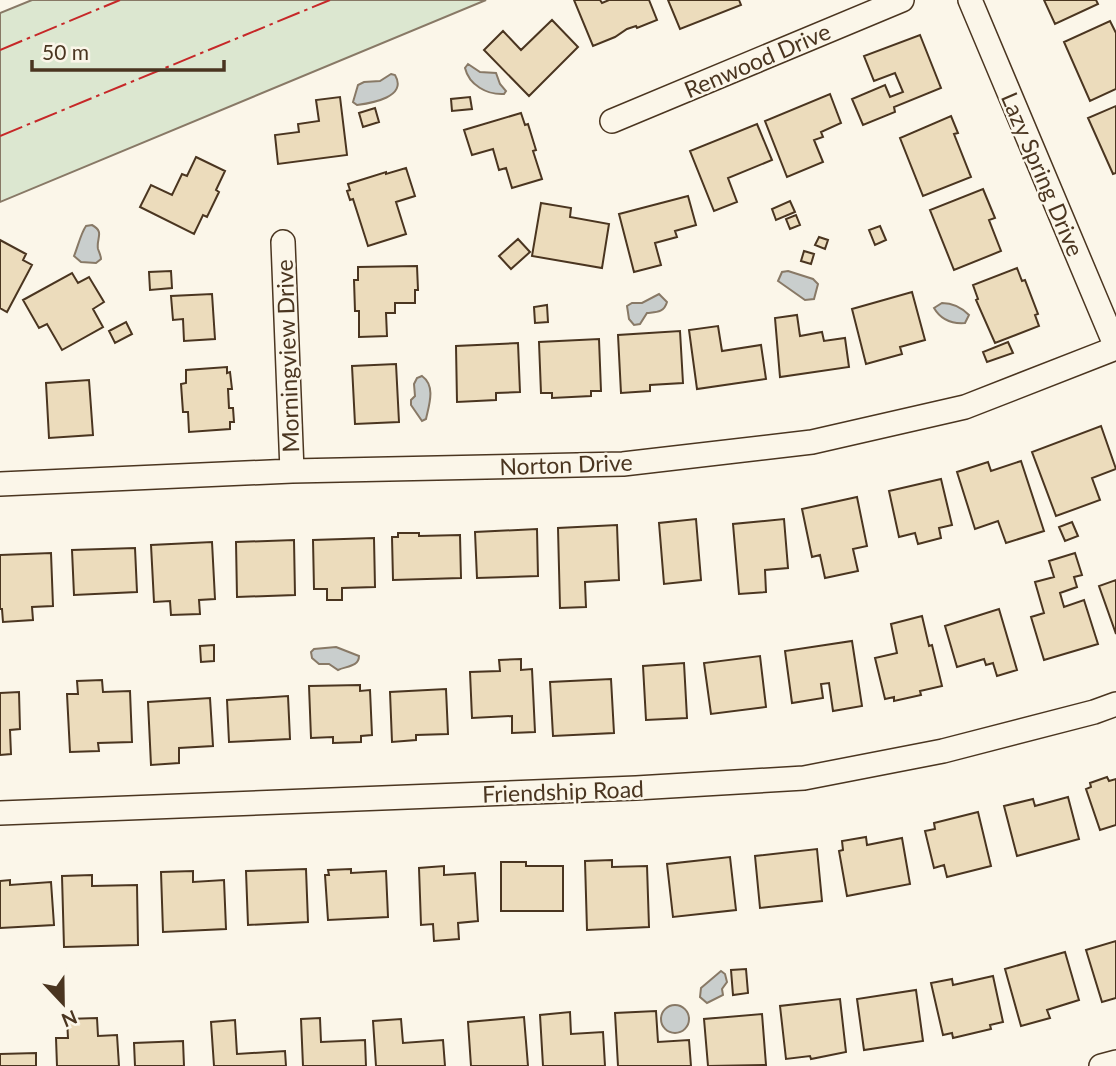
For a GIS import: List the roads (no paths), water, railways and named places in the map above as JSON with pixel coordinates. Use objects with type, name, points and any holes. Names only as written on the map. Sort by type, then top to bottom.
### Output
[{"type":"street","name":"Renwood Drive","points":[[612,121],[902,0]]},
{"type":"street","name":"Lazy Spring Drive","points":[[970,0],[1116,348]]},
{"type":"street","name":"Morningview Drive","points":[[283,242],[292,471]]},
{"type":"street","name":"Norton Drive","points":[[0,484],[292,471],[623,464],[812,442],[965,407],[1116,348]]},
{"type":"street","name":"Friendship Road","points":[[0,813],[636,788],[804,778],[943,751],[1116,704]]},
{"type":"street","points":[[1101,1066],[1116,1062]]}]
